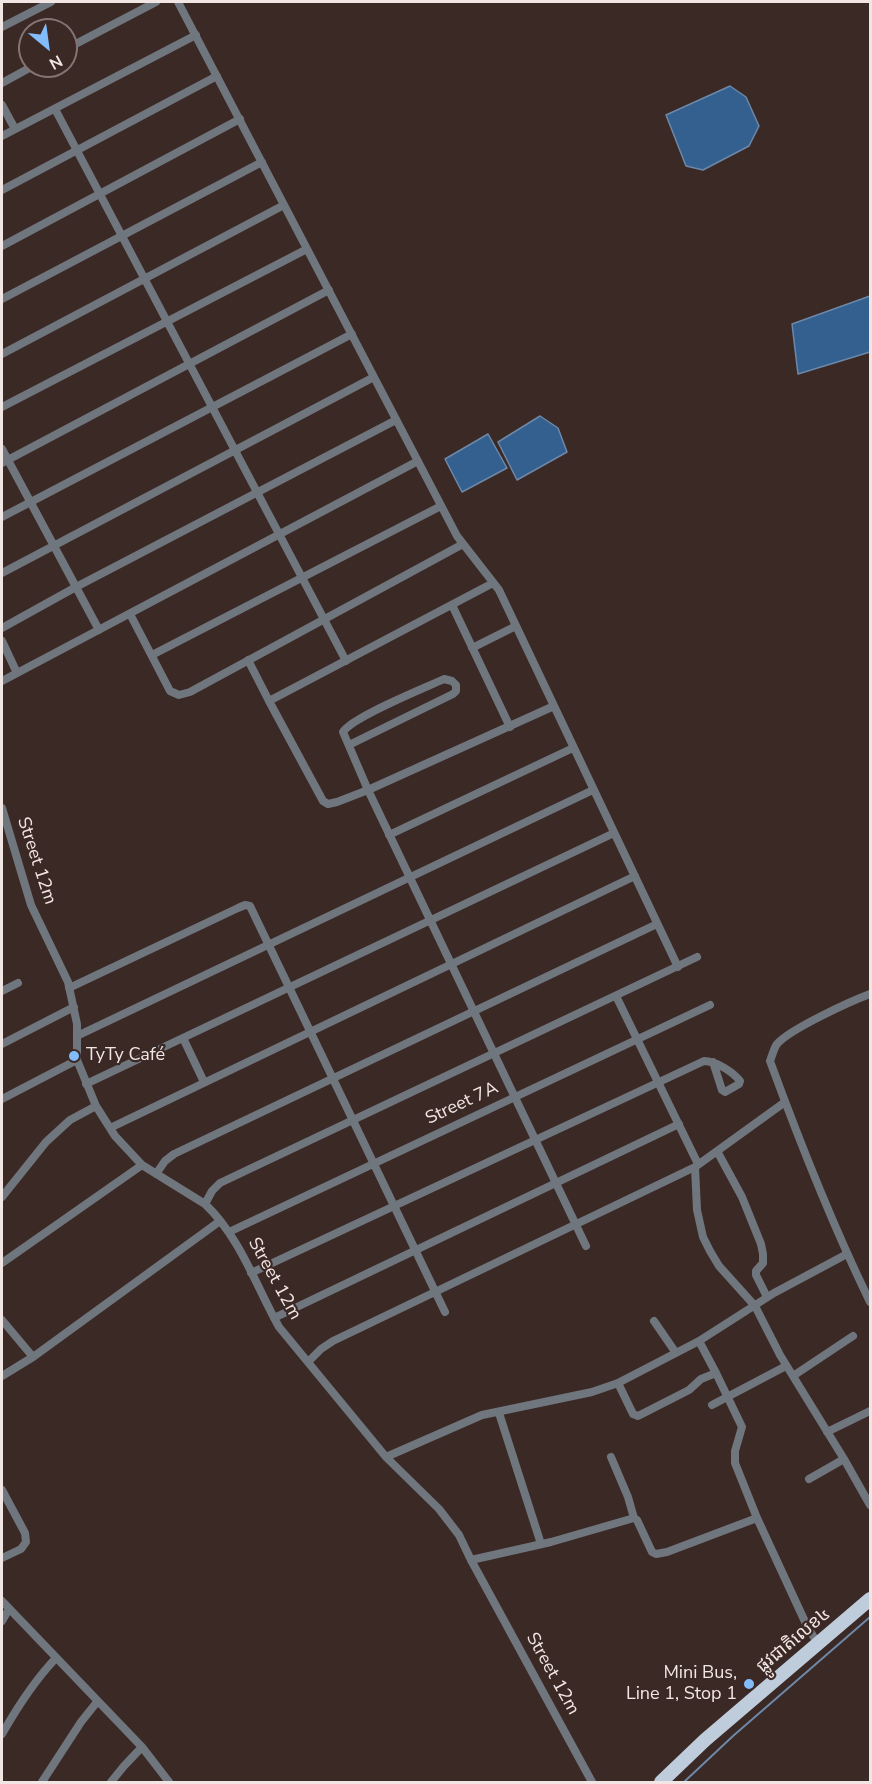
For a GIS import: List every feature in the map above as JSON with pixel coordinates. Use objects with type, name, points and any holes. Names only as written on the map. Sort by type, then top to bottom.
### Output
[{"type":"highway","name":"ផ្លូវជាតិលេខ៤","points":[[661,1782],[813,1637],[870,1599]]},
{"type":"street","points":[[2,27],[51,2]]},
{"type":"street","points":[[78,43],[156,2]]},
{"type":"street","points":[[178,2],[457,536],[499,590],[678,966]]},
{"type":"street","points":[[2,136],[196,35]]},
{"type":"street","points":[[2,83],[18,74]]},
{"type":"street","points":[[2,190],[217,76]]},
{"type":"street","points":[[2,105],[15,129]]},
{"type":"street","points":[[55,108],[346,661]]},
{"type":"street","points":[[2,246],[240,119]]},
{"type":"street","points":[[2,299],[262,162]]},
{"type":"street","points":[[2,354],[284,205]]},
{"type":"street","points":[[2,407],[307,249]]},
{"type":"street","points":[[4,461],[329,290]]},
{"type":"street","points":[[2,518],[352,334]]},
{"type":"street","points":[[2,573],[374,377]]},
{"type":"street","points":[[2,628],[396,420]]},
{"type":"street","points":[[2,449],[4,461],[30,502],[99,630]]},
{"type":"street","points":[[2,681],[418,461]]},
{"type":"street","points":[[152,655],[441,506]]},
{"type":"street","points":[[130,614],[170,691],[179,695],[190,693],[463,544]]},
{"type":"street","points":[[269,701],[493,583]]},
{"type":"street","points":[[452,605],[510,727]]},
{"type":"street","points":[[472,648],[516,626]]},
{"type":"street","points":[[2,641],[17,673]]},
{"type":"street","points":[[248,660],[323,801],[328,804],[368,790],[554,706]]},
{"type":"street","points":[[349,745],[453,694],[456,691],[456,685],[444,679],[363,717],[345,728],[343,732],[389,835],[586,1246]]},
{"type":"street","points":[[389,835],[573,748]]},
{"type":"street","points":[[77,1036],[593,790]]},
{"type":"street","name":"Street 12m","points":[[2,808],[6,837],[31,905],[63,970],[69,988],[74,1007],[77,1060],[96,1106],[115,1136],[142,1165],[205,1204],[220,1221],[229,1232],[279,1327],[386,1457],[439,1509],[459,1535],[592,1782]]},
{"type":"street","points":[[86,1084],[614,833]]},
{"type":"street","points":[[110,1128],[635,876]]},
{"type":"street","points":[[69,988],[245,905],[250,906],[445,1312]]},
{"type":"street","points":[[156,1174],[165,1161],[174,1154],[657,924]]},
{"type":"street","points":[[205,1204],[212,1191],[220,1183],[697,957]]},
{"type":"street","points":[[2,992],[18,983]]},
{"type":"street","points":[[870,994],[792,1032],[776,1044],[770,1061],[809,1164],[870,1302]]},
{"type":"street","points":[[616,996],[679,1124],[697,1166],[697,1210],[703,1237],[719,1266],[755,1306],[786,1366],[870,1505]]},
{"type":"street","name":"Street 7A","points":[[229,1232],[710,1005]]},
{"type":"street","points":[[2,1044],[74,1007]]},
{"type":"street","points":[[183,1038],[204,1082]]},
{"type":"street","points":[[2,1098],[77,1060]]},
{"type":"street","points":[[251,1273],[658,1082],[705,1061],[713,1062]]},
{"type":"street","points":[[309,1361],[333,1341],[697,1166],[785,1102]]},
{"type":"street","points":[[2,1197],[46,1142],[70,1120],[96,1106]]},
{"type":"street","points":[[274,1318],[679,1124]]},
{"type":"street","points":[[717,1151],[742,1197],[761,1244],[763,1263],[756,1271],[756,1275],[767,1297]]},
{"type":"street","points":[[2,1263],[142,1165]]},
{"type":"street","points":[[2,1376],[33,1357],[220,1221]]},
{"type":"street","points":[[386,1457],[482,1415],[592,1392],[618,1383],[699,1341],[767,1297],[847,1254]]},
{"type":"street","points":[[2,1320],[33,1357]]},
{"type":"street","points":[[654,1321],[676,1353]]},
{"type":"street","points":[[793,1376],[853,1336]]},
{"type":"street","points":[[699,1341],[742,1427],[735,1451],[735,1463],[757,1518],[813,1637]]},
{"type":"street","points":[[711,1405],[786,1366]]},
{"type":"street","points":[[618,1383],[633,1414],[638,1416],[688,1389],[701,1379],[716,1373]]},
{"type":"street","points":[[827,1432],[870,1411]]},
{"type":"street","points":[[499,1413],[541,1544]]},
{"type":"street","points":[[610,1457],[628,1497],[634,1518],[652,1552],[656,1554],[667,1552],[757,1518]]},
{"type":"street","points":[[809,1479],[844,1459]]},
{"type":"street","points":[[2,1490],[24,1533],[26,1542],[21,1550],[2,1558]]},
{"type":"street","points":[[471,1560],[541,1544],[634,1518]]},
{"type":"street","points":[[2,1601],[142,1747],[169,1782]]},
{"type":"street","points":[[2,1621],[9,1609]]},
{"type":"street","points":[[2,1734],[24,1696],[41,1673],[56,1658]]},
{"type":"street","points":[[42,1782],[97,1701]]},
{"type":"street","points":[[111,1782],[142,1747]]},
{"type":"water","points":[[730,86],[746,97],[759,126],[749,146],[703,170],[686,166],[666,115]]},
{"type":"water","points":[[870,296],[870,352],[798,374],[792,324]]},
{"type":"water","points":[[540,416],[558,428],[567,452],[517,480],[498,442]]},
{"type":"water","points":[[488,434],[507,468],[462,492],[445,459]]},
{"type":"waterway","points":[[684,1782],[733,1736],[870,1617]]},
{"type":"place","name":"TyTy Café","points":[[74,1056]]},
{"type":"place","name":"Mini Bus, Line 1, Stop 1","points":[[749,1684]]}]
